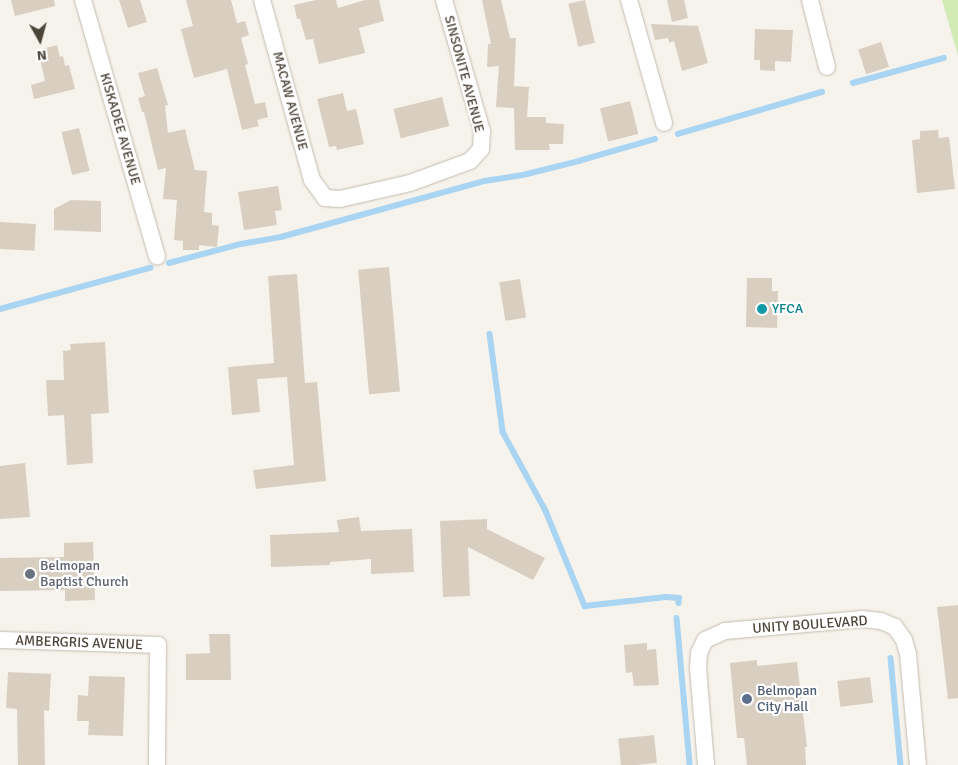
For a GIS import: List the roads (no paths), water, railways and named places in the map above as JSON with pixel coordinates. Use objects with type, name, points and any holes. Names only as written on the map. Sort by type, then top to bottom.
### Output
[{"type":"street","name":"KISKADEE AVENUE","points":[[83,0],[157,258]]},
{"type":"street","name":"MACAW AVENUE","points":[[262,0],[312,180],[325,198],[340,199],[410,183],[470,161],[481,149]]},
{"type":"street","name":"SINSONITE AVENUE","points":[[444,0],[482,131],[481,149]]},
{"type":"street","points":[[630,0],[664,124]]},
{"type":"street","points":[[810,0],[828,67]]},
{"type":"street","name":"UNITY BOULEVARD","points":[[706,765],[698,668],[699,653],[705,640],[725,631],[862,620],[881,621],[895,627],[904,640],[908,654],[918,765]]},
{"type":"street","name":"AMBERGRIS AVENUE","points":[[0,640],[158,645],[157,765]]},
{"type":"waterway","points":[[853,83],[944,58]]},
{"type":"waterway","points":[[678,134],[822,92]]},
{"type":"waterway","points":[[169,263],[241,244],[281,237],[485,181],[523,175],[579,161],[655,139]]},
{"type":"waterway","points":[[0,309],[150,268]]},
{"type":"waterway","points":[[490,334],[503,432],[546,511],[585,606],[666,597],[679,598],[679,603]]},
{"type":"waterway","points":[[677,618],[690,765]]},
{"type":"waterway","points":[[891,658],[901,765]]},
{"type":"place","name":"YFCA","points":[[762,309]]},
{"type":"place","name":"Belmopan Baptist Church","points":[[30,574]]},
{"type":"place","name":"Belmopan City Hall","points":[[747,699]]}]
